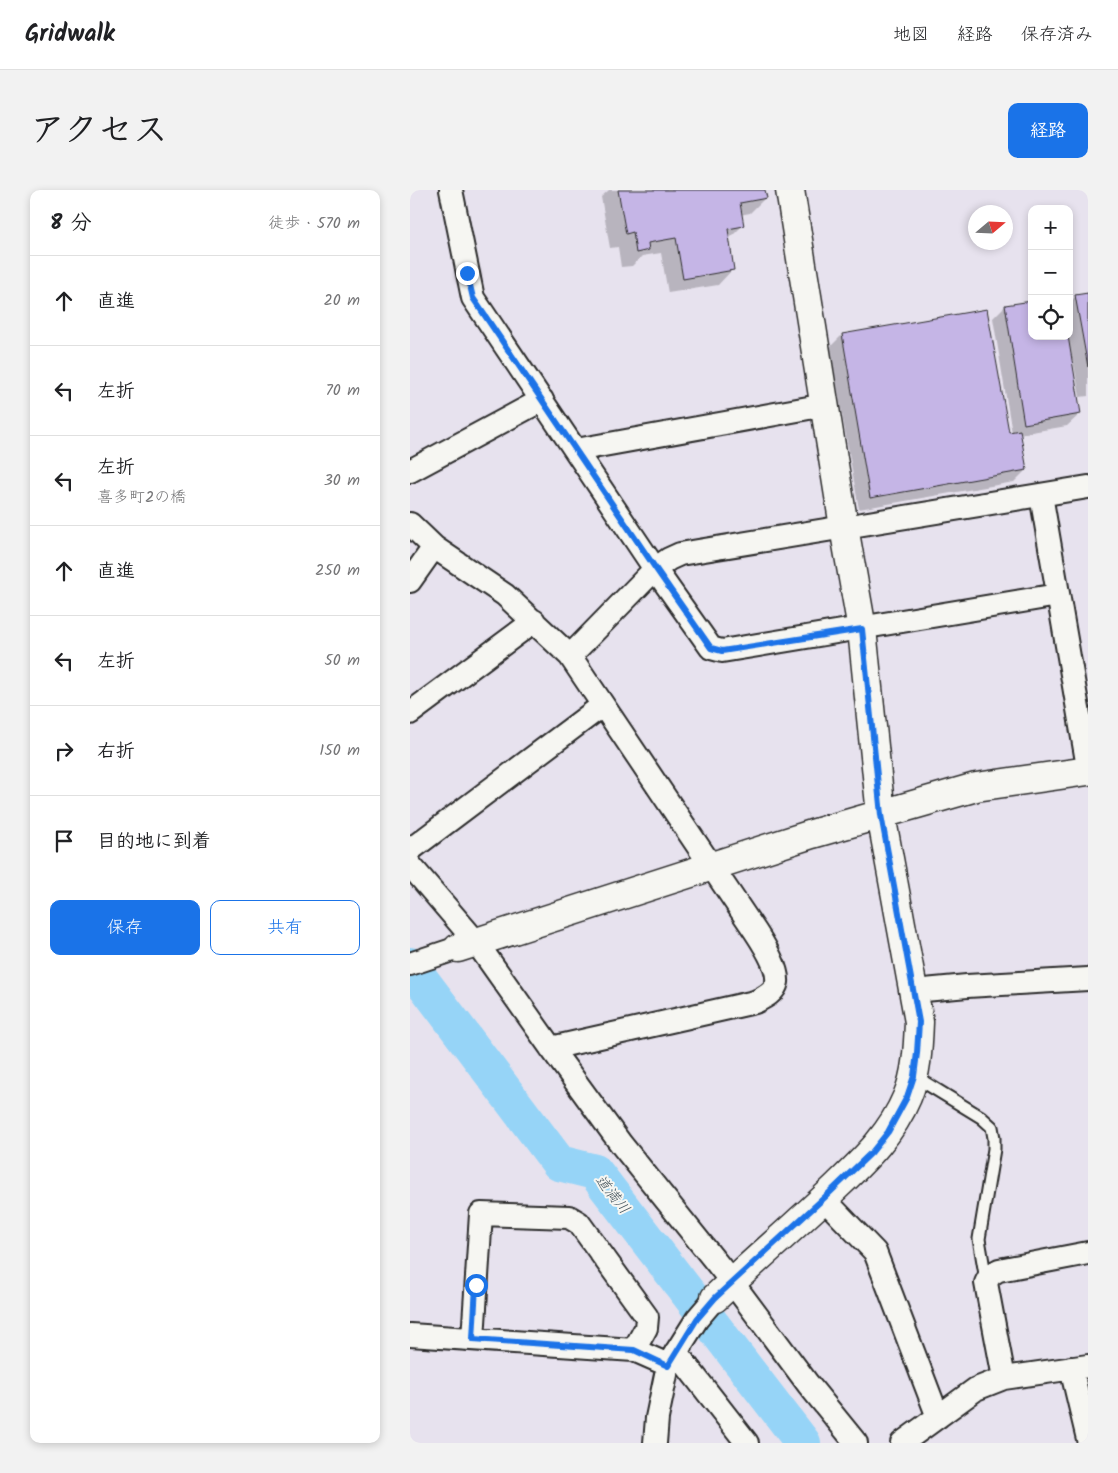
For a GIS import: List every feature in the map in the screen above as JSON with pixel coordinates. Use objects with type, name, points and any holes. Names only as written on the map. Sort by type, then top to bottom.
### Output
[{"type":"street","points":[[452,190],[473,298],[711,648],[722,651],[1058,595]]},
{"type":"street","points":[[655,1443],[657,1418],[675,1354],[697,1319],[723,1290],[872,1152],[888,1132],[907,1097],[914,1076],[917,1053],[919,1022],[881,815],[862,629],[790,190]]},
{"type":"street","points":[[410,471],[542,400]]},
{"type":"street","points":[[576,450],[825,405]]},
{"type":"street","points":[[570,656],[656,569],[669,559],[680,554],[1088,487]]},
{"type":"street","points":[[410,964],[812,834],[976,788],[1088,769],[1041,495]]},
{"type":"street","points":[[410,524],[434,547],[505,595],[570,656],[763,944],[776,972],[777,982],[772,992],[755,1002],[550,1048]]},
{"type":"street","points":[[410,581],[434,547]]},
{"type":"street","points":[[410,713],[534,621]]},
{"type":"street","points":[[410,850],[603,705]]},
{"type":"street","points":[[410,865],[467,945],[550,1048],[622,1144],[723,1290],[808,1384],[856,1443]]},
{"type":"street","points":[[914,991],[1088,979]]},
{"type":"street","points":[[824,1198],[875,1252],[938,1417]]},
{"type":"street","points":[[473,1339],[481,1214],[569,1217],[579,1223],[646,1317],[646,1328],[634,1350]]},
{"type":"street","points":[[1004,1378],[986,1283],[990,1275],[999,1270],[1088,1253]]},
{"type":"street","points":[[410,1335],[675,1354],[747,1443]]},
{"type":"street","points":[[902,1443],[976,1389],[1004,1378],[1080,1367],[1088,1439]]},
{"type":"lane","points":[[914,1076],[980,1117],[992,1127],[994,1149],[979,1239],[986,1283]]},
{"type":"building","points":[[618,190],[765,190],[767,198],[740,203],[744,226],[728,229],[734,270],[683,279],[676,238],[648,243],[649,250],[636,253],[633,232],[626,234]]},
{"type":"building","points":[[1088,293],[1088,367],[1075,295]]},
{"type":"building","points":[[1028,302],[1028,340],[1069,340],[1081,414],[1024,424],[1005,305]]},
{"type":"building","points":[[987,309],[1009,432],[1020,430],[1027,470],[870,498],[842,334]]},
{"type":"waterway","name":"道満川","points":[[410,965],[559,1163],[595,1172],[803,1443]]},
{"type":"route","points":[[467,273],[473,298],[711,648],[722,651],[862,629],[873,721],[881,815],[919,1022],[914,1076],[907,1097],[888,1132],[872,1152],[715,1298],[697,1319],[668,1366],[634,1350],[473,1339],[476,1285]]}]
